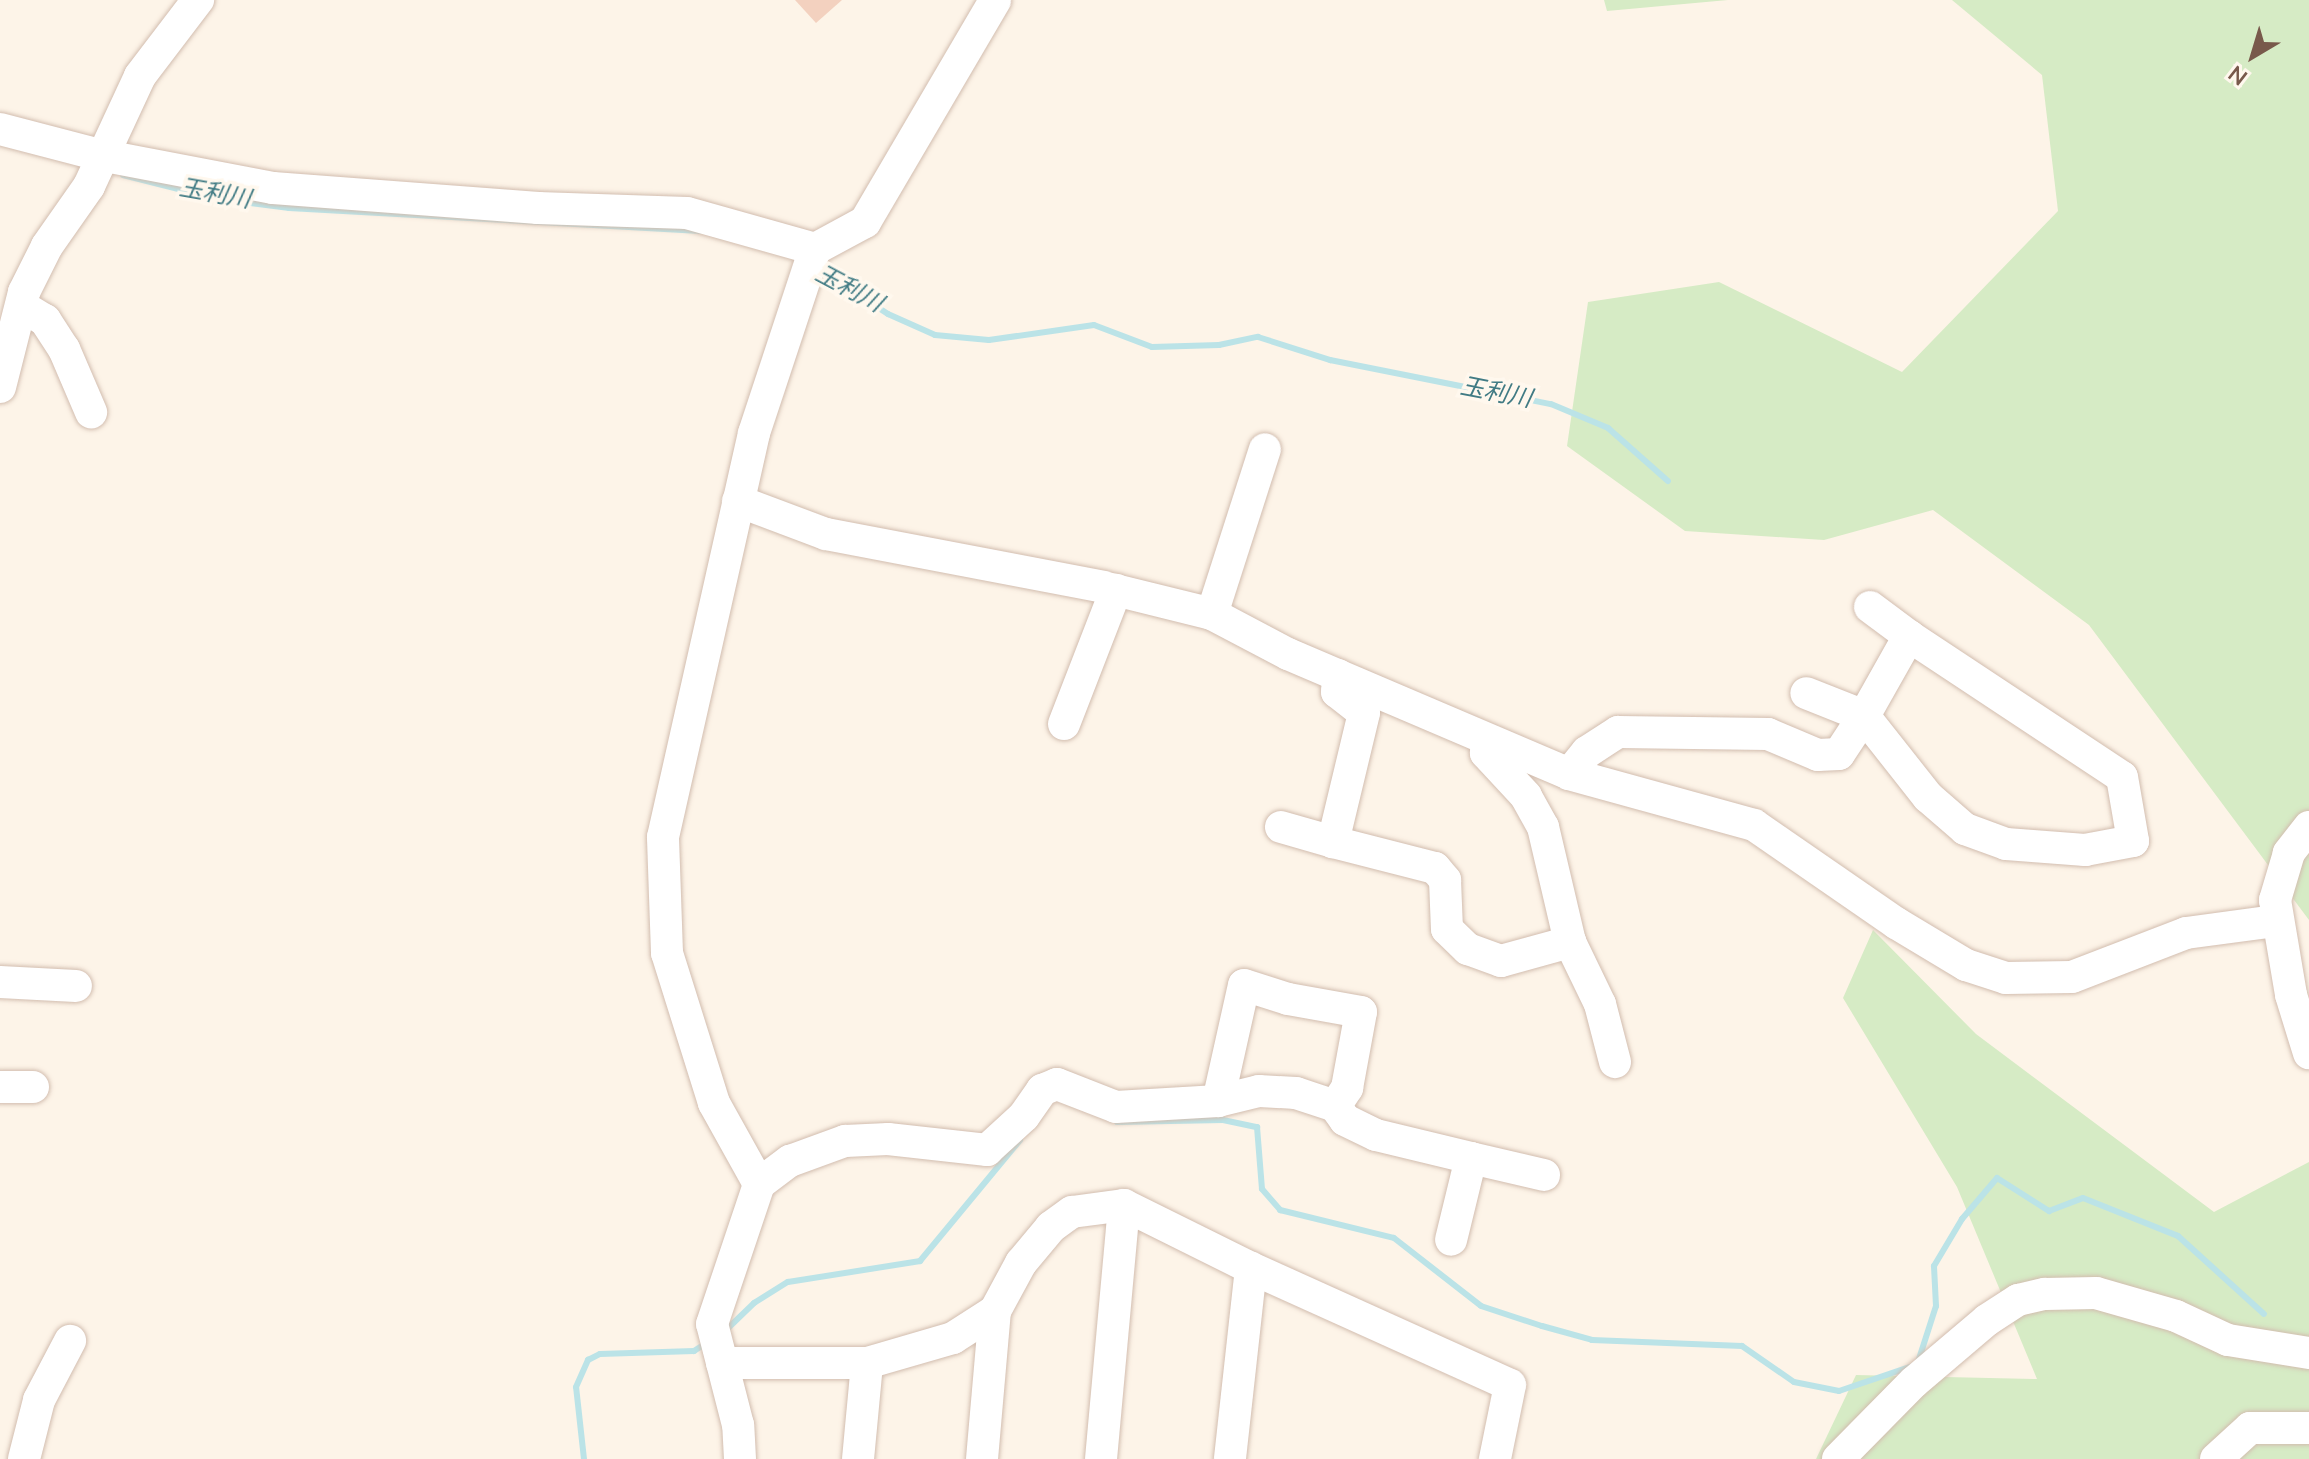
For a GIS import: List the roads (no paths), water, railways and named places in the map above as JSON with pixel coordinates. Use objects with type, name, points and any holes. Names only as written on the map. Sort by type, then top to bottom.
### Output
[{"type":"street","points":[[0,387],[16,294],[89,186],[100,155],[140,76],[198,0]]},
{"type":"street","points":[[0,129],[100,155],[273,188],[538,208],[687,213],[815,249],[865,222],[995,0]]},
{"type":"street","points":[[759,1184],[714,1103],[683,1010],[667,953],[664,852],[754,433],[815,249]]},
{"type":"street","points":[[16,294],[45,320],[64,349],[91,412]]},
{"type":"street","points":[[1212,614],[1265,449]]},
{"type":"street","points":[[738,501],[826,534],[1116,590],[1212,614],[1338,675],[1569,774],[1754,825],[1896,923],[1966,965],[2006,978],[2036,982],[2072,977],[2186,933],[2276,921]]},
{"type":"street","points":[[1064,724],[1116,590]]},
{"type":"street","points":[[1806,693],[1864,716],[1928,797],[1965,829],[2006,844],[2085,850],[2133,841],[2122,777],[1870,607]]},
{"type":"street","points":[[1569,774],[1587,752],[1618,732],[1768,734],[1818,755],[1839,754],[1909,636]]},
{"type":"street","points":[[1333,842],[1364,713],[1337,692],[1338,675]]},
{"type":"street","points":[[1487,740],[1486,753],[1526,796],[1543,827],[1570,942],[1600,1004],[1615,1062]]},
{"type":"street","points":[[1281,827],[1435,868],[1445,880],[1447,929],[1468,949],[1501,961],[1570,942]]},
{"type":"street","points":[[2309,827],[2284,866],[2276,921],[2309,1053]]},
{"type":"street","points":[[0,982],[76,986]]},
{"type":"street","points":[[1218,1101],[1244,985],[1288,999],[1361,1012],[1347,1088],[1335,1106]]},
{"type":"street","points":[[740,1459],[712,1324],[759,1184],[790,1161],[845,1141],[888,1139],[987,1150],[1024,1116],[1042,1090],[1057,1084],[1116,1107],[1218,1101],[1259,1091],[1296,1093],[1335,1106],[1345,1120],[1376,1135],[1544,1175]]},
{"type":"street","points":[[0,1087],[33,1087]]},
{"type":"street","points":[[1451,1240],[1471,1158]]},
{"type":"street","points":[[1101,1459],[1124,1205]]},
{"type":"street","points":[[982,1459],[995,1311],[1021,1263],[1051,1227],[1072,1212],[1124,1205],[1251,1268],[1510,1385],[1495,1459]]},
{"type":"street","points":[[1230,1459],[1251,1268]]},
{"type":"street","points":[[1838,1459],[1926,1371],[1987,1320],[2032,1297],[2096,1293],[2176,1316],[2228,1340],[2309,1353]]},
{"type":"street","points":[[722,1363],[867,1363],[953,1338],[995,1311]]},
{"type":"street","points":[[24,1459],[39,1400],[70,1341]]},
{"type":"street","points":[[858,1459],[867,1363]]},
{"type":"street","points":[[2216,1459],[2250,1428],[2309,1428]]},
{"type":"waterway","name":"玉利川","points":[[123,175],[218,199],[289,208],[700,231]]},
{"type":"waterway","name":"玉利川","points":[[820,270],[888,314],[935,335],[989,340],[1094,325],[1152,347],[1219,345],[1258,337],[1330,360],[1551,404],[1608,428],[1668,481]]},
{"type":"waterway","points":[[1117,1122],[1223,1120],[1257,1127],[1262,1189],[1280,1210],[1394,1238],[1481,1306],[1542,1326],[1592,1340],[1742,1346],[1794,1382],[1839,1391],[1910,1367]]},
{"type":"waterway","points":[[724,1332],[754,1303],[788,1282],[920,1261],[1020,1140]]},
{"type":"waterway","points":[[1918,1362],[1936,1306],[1934,1266],[1962,1219],[1997,1178],[2049,1211],[2083,1198],[2178,1236],[2264,1314]]},
{"type":"waterway","points":[[584,1459],[576,1387],[588,1360],[600,1354],[694,1351],[708,1342]]}]
